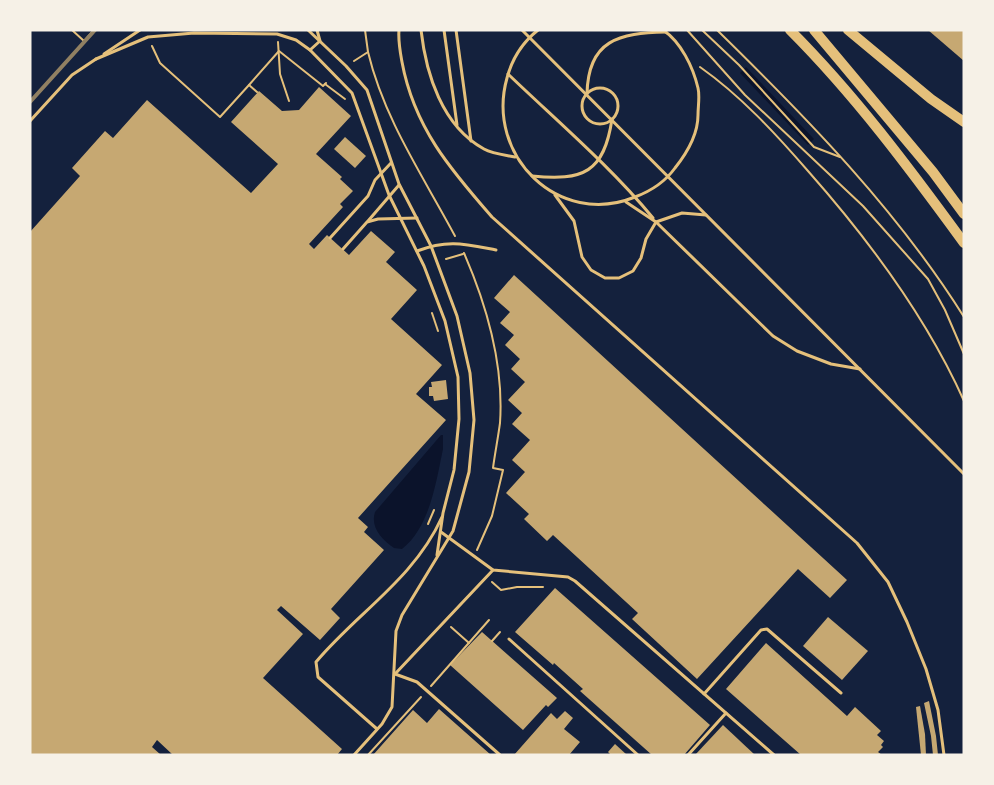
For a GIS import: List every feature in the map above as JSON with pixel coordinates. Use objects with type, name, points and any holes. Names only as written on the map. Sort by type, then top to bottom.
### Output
[{"type":"highway","points":[[790,30],[866,114],[909,167],[964,243]]},
{"type":"highway","points":[[814,30],[933,172],[964,214]]},
{"type":"highway","points":[[848,30],[931,99],[964,122]]},
{"type":"lane","points":[[30,121],[72,75],[140,30]]},
{"type":"lane","points":[[308,30],[346,66],[367,90],[399,184],[431,246],[457,316],[470,373],[474,420],[469,472],[453,531],[402,615],[396,631],[392,707],[377,729],[354,755]]},
{"type":"lane","points":[[318,30],[320,40]]},
{"type":"lane","points":[[399,30],[398,38],[406,81],[423,126],[452,171],[492,217],[857,543],[888,582],[926,669],[938,710],[944,755]]},
{"type":"lane","points":[[421,30],[431,80],[448,115],[471,141],[487,150],[516,157]]},
{"type":"lane","points":[[446,30],[457,127]]},
{"type":"lane","points":[[456,30],[471,141]]},
{"type":"lane","points":[[522,30],[964,474]]},
{"type":"lane","points":[[538,30],[529,37],[511,64],[502,95],[504,127],[516,157],[531,176],[554,194],[574,221],[582,257],[591,270],[605,278],[619,278],[633,272],[641,258],[646,239],[656,222],[682,213],[706,215]]},
{"type":"lane","points":[[96,59],[148,37],[194,31],[277,34],[296,40],[310,50],[352,93],[389,195],[417,251],[446,321],[458,377],[459,419],[454,470],[435,560]]},
{"type":"lane","points":[[554,194],[577,202],[601,205],[625,201],[649,192],[669,177],[688,151],[698,121],[698,89],[688,59],[665,31],[638,33],[610,42],[592,60],[583,105],[586,117],[601,124],[612,119]]},
{"type":"lane","points":[[310,50],[320,40]]},
{"type":"lane","points":[[508,74],[636,197],[656,222],[773,336],[797,351],[831,364],[862,370]]},
{"type":"lane","points":[[531,176],[556,179],[583,174],[599,161],[609,139],[612,119],[618,109],[618,103],[613,93],[603,88],[597,88],[587,94]]},
{"type":"lane","points":[[330,238],[368,196],[375,180],[391,163]]},
{"type":"lane","points":[[343,249],[399,184]]},
{"type":"lane","points":[[625,201],[656,222]]},
{"type":"lane","points":[[367,222],[378,219],[417,218]]},
{"type":"lane","points":[[417,251],[431,246],[458,242],[496,250]]},
{"type":"lane","points":[[377,729],[318,676],[316,663],[336,639],[408,571],[432,537],[444,513]]},
{"type":"lane","points":[[441,532],[493,570],[568,577],[575,581],[774,755]]},
{"type":"lane","points":[[395,674],[493,570]]},
{"type":"lane","points":[[704,694],[761,630],[767,629],[842,693]]},
{"type":"lane","points":[[509,639],[638,755]]},
{"type":"lane","points":[[395,674],[417,682],[500,755]]},
{"type":"lane","points":[[688,755],[726,713]]},
{"type":"path","points":[[72,30],[84,41],[94,30]]},
{"type":"path","points":[[687,30],[745,95],[863,206],[928,279],[945,310],[964,354]]},
{"type":"path","points":[[702,30],[739,65],[814,147],[843,158]]},
{"type":"path","points":[[717,30],[843,158],[939,277],[964,317]]},
{"type":"path","points":[[277,34],[280,74],[289,101]]},
{"type":"path","points":[[148,37],[160,63],[220,117],[279,51]]},
{"type":"path","points":[[279,51],[323,86]]},
{"type":"path","points":[[688,59],[726,85],[781,139],[851,219],[906,295],[953,376],[964,400]]},
{"type":"path","points":[[249,85],[257,92]]},
{"type":"path","points":[[464,253],[490,324],[498,380],[500,422],[492,468],[503,471],[492,516],[474,556]]},
{"type":"path","points":[[368,755],[489,620]]},
{"type":"path","points":[[444,621],[469,643]]},
{"type":"path","points":[[492,641],[501,632]]},
{"type":"water","points":[[746,67],[814,139],[808,145],[740,73]]},
{"type":"water","points":[[443,435],[443,449],[425,516],[412,540],[402,549],[394,548],[378,533],[374,523],[375,512]]},
{"type":"building","points":[[928,30],[964,30],[964,61]]},
{"type":"building","points":[[319,87],[351,116],[316,154],[342,177],[340,179],[353,191],[340,204],[343,207],[309,244],[314,249],[327,235],[349,255],[371,231],[395,252],[386,262],[417,290],[391,319],[442,365],[416,394],[446,420],[358,518],[368,527],[364,532],[384,550],[331,609],[340,618],[320,640],[281,606],[277,610],[303,634],[263,678],[342,749],[337,755],[173,755],[157,740],[152,747],[161,755],[30,755],[30,232],[80,176],[72,168],[105,131],[113,138],[147,100],[251,193],[278,164],[231,122],[259,91],[282,111],[299,110]]},
{"type":"building","points":[[345,137],[366,156],[355,168],[334,149]]},
{"type":"building","points":[[514,275],[847,580],[830,598],[798,569],[697,679],[632,619],[638,613],[553,535],[547,541],[524,519],[529,514],[506,493],[525,472],[512,460],[530,440],[512,424],[522,413],[508,400],[525,382],[511,369],[520,359],[505,345],[514,335],[500,323],[510,312],[494,298]]},
{"type":"building","points":[[446,380],[448,399],[434,401],[433,396],[429,396],[431,382]]},
{"type":"building","points":[[555,588],[710,725],[684,755],[652,755],[580,691],[583,689],[515,632]]},
{"type":"building","points":[[828,617],[868,651],[842,680],[803,646]]},
{"type":"building","points":[[482,632],[557,698],[548,707],[546,705],[523,730],[450,665]]},
{"type":"building","points":[[766,643],[847,716],[855,707],[881,731],[877,735],[884,741],[881,745],[883,747],[878,752],[882,755],[801,755],[726,689]]},
{"type":"building","points":[[929,701],[938,755],[933,755],[924,703]]},
{"type":"building","points":[[920,706],[926,755],[921,755],[916,707]]},
{"type":"building","points":[[439,709],[491,755],[373,755],[413,710],[427,723]]},
{"type":"building","points":[[565,711],[573,718],[564,729],[580,742],[569,755],[514,755],[551,713],[557,719]]},
{"type":"building","points":[[723,725],[755,755],[695,755]]},
{"type":"building","points":[[615,744],[627,755],[611,755],[608,752]]},
{"type":"railway","points":[[30,102],[95,30]]}]
